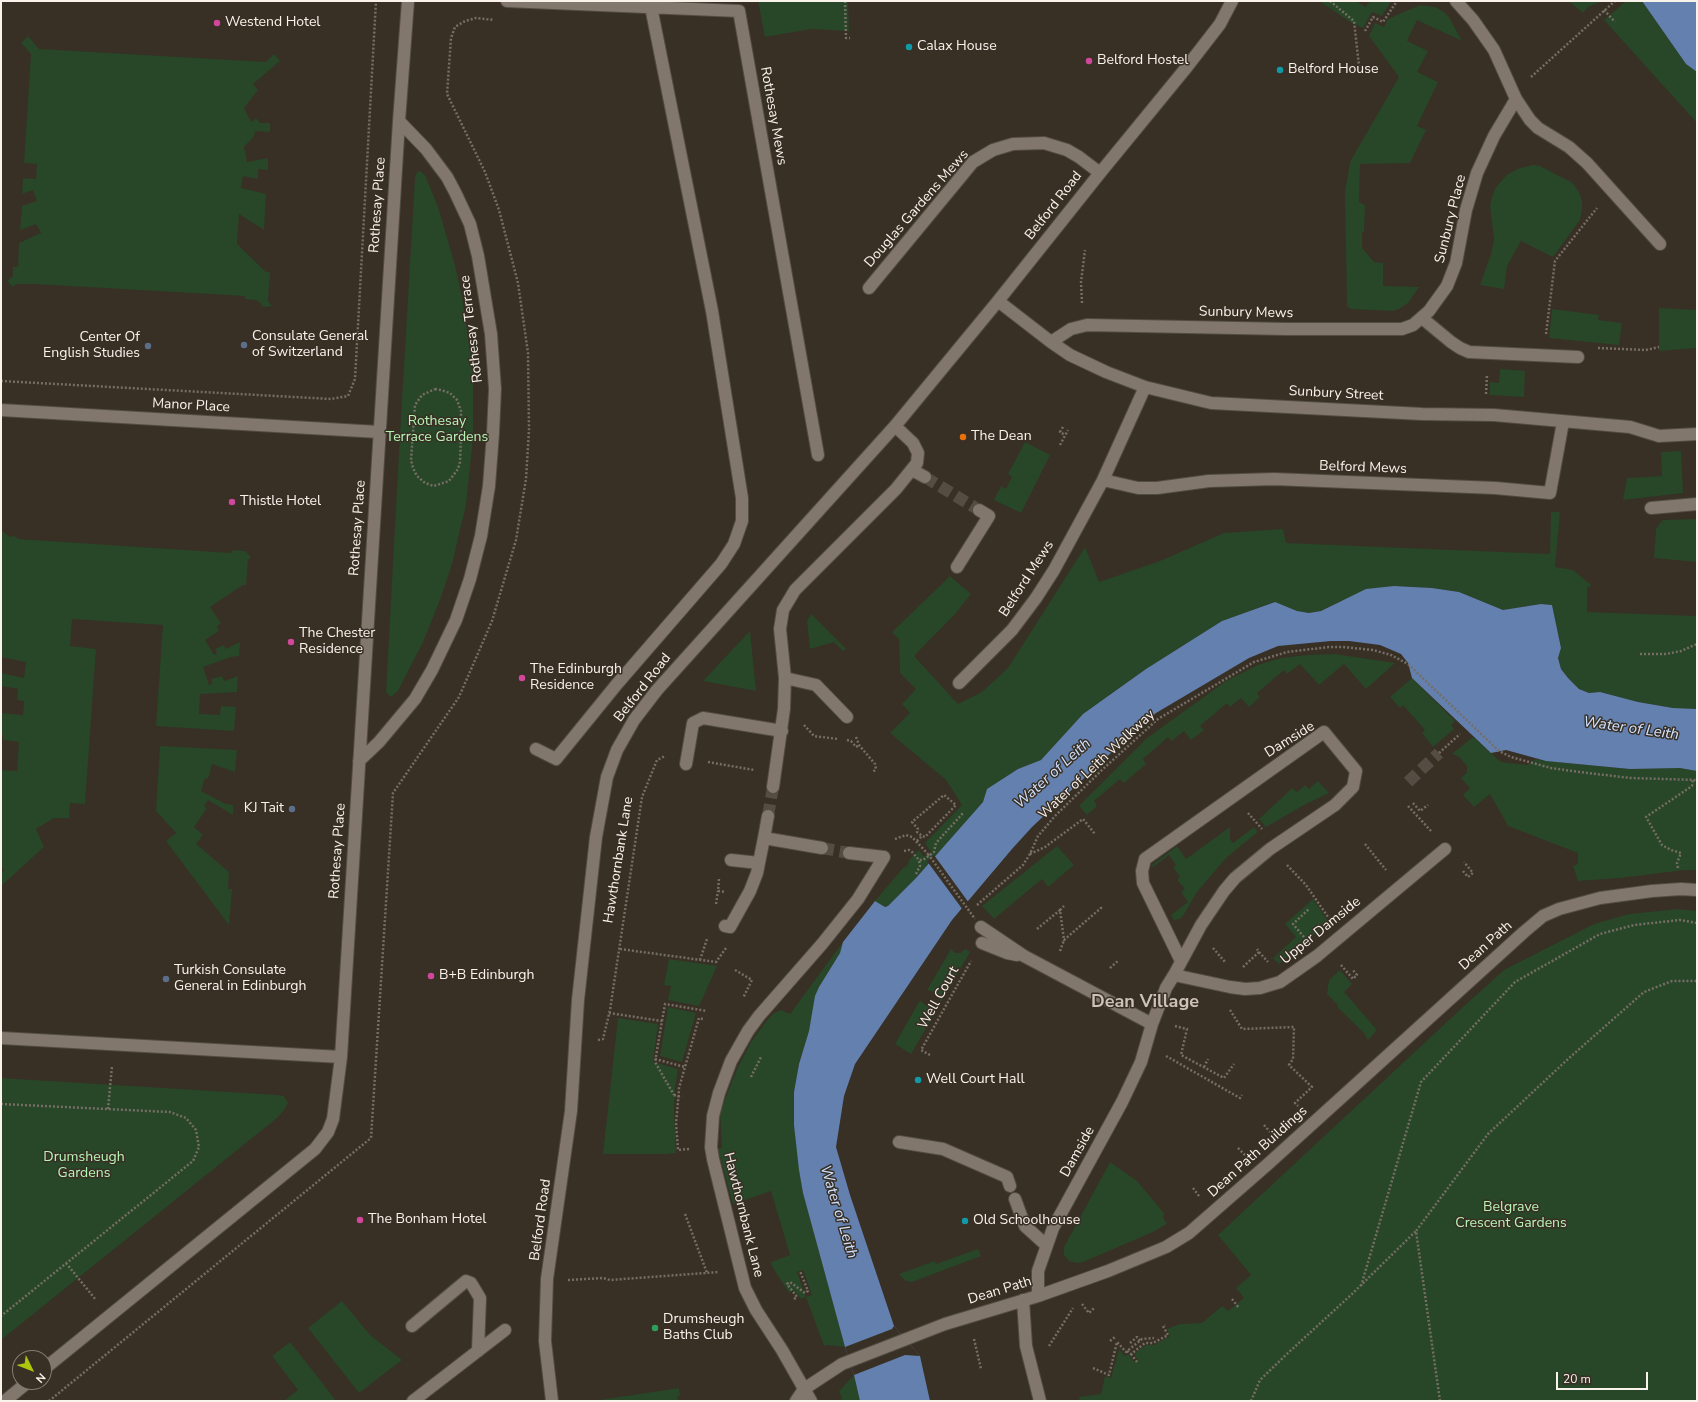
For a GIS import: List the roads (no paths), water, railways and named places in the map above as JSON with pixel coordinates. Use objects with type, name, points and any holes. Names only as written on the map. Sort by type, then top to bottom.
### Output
[{"type":"street","name":"Rothesay Place","points":[[341,1057],[379,432],[408,1]]},
{"type":"street","name":"Rothesay Mews","points":[[507,1],[739,11],[818,455]]},
{"type":"street","name":"Belford Road","points":[[552,1401],[545,1341],[547,1287],[571,1111],[584,943],[598,821],[607,777],[617,750],[634,720],[657,690],[895,426],[998,301],[1220,24],[1232,1]]},
{"type":"street","points":[[1456,1],[1473,20],[1494,50],[1523,111],[1538,128],[1578,154],[1660,244]]},
{"type":"street","points":[[536,749],[556,759],[617,684],[721,564],[734,544],[742,521],[742,498],[712,311],[651,8]]},
{"type":"street","name":"Sunbury Place","points":[[1435,303],[1447,286],[1456,263],[1466,210],[1477,174],[1494,136],[1516,99]]},
{"type":"street","name":"Rothesay Terrace","points":[[359,761],[379,742],[414,699],[432,670],[449,636],[466,592],[478,550],[484,522],[492,456],[494,363],[488,309],[474,238],[463,208],[447,177],[426,150],[399,122]]},
{"type":"street","name":"Douglas Gardens Mews","points":[[869,288],[973,162],[993,150],[1013,144],[1044,143],[1067,150],[1100,173]]},
{"type":"street","name":"Sunbury Street","points":[[998,301],[1070,355],[1106,372],[1145,387],[1211,403],[1422,414],[1494,415],[1630,427],[1659,436],[1697,434]]},
{"type":"street","name":"Sunbury Mews","points":[[1051,342],[1071,329],[1087,325],[1286,329],[1402,329],[1413,325],[1422,318],[1435,303]]},
{"type":"street","points":[[1422,318],[1451,342],[1469,352],[1578,356]]},
{"type":"street","name":"Belford Mews","points":[[959,684],[1012,630],[1036,598],[1054,570],[1104,480],[1145,387]]},
{"type":"street","name":"Manor Place","points":[[1,410],[379,432]]},
{"type":"street","name":"Belford Mews","points":[[1104,480],[1138,488],[1157,488],[1209,481],[1274,479],[1495,488],[1550,493],[1563,422]]},
{"type":"street","points":[[773,787],[782,731],[785,678],[780,629],[783,610],[795,590],[896,489],[917,463],[918,453],[913,443],[895,426]]},
{"type":"street","points":[[912,470],[925,477]]},
{"type":"street","points":[[1652,508],[1697,504]]},
{"type":"street","points":[[957,567],[989,516],[978,510]]},
{"type":"street","points":[[785,678],[816,684],[847,716]]},
{"type":"street","points":[[686,761],[693,723],[703,718],[782,731]]},
{"type":"street","name":"Damside","points":[[1038,1296],[1038,1271],[1053,1228],[1122,1102],[1141,1062],[1153,1022],[1166,988],[1198,931],[1224,891],[1236,878],[1270,849],[1335,805],[1353,787],[1356,771],[1324,732],[1145,859],[1142,871],[1143,883],[1181,961]]},
{"type":"street","points":[[728,927],[750,891],[764,838],[768,816]]},
{"type":"street","points":[[764,838],[822,848]]},
{"type":"street","name":"Upper Damside","points":[[1174,975],[1245,989],[1260,988],[1280,982],[1295,973],[1445,849]]},
{"type":"street","name":"Hawthornbank Lane","points":[[811,1401],[782,1350],[756,1310],[742,1275],[711,1147],[713,1116],[719,1093],[731,1061],[748,1031],[858,899],[884,857],[849,852]]},
{"type":"street","points":[[731,860],[758,863]]},
{"type":"street","name":"Dean Path","points":[[1332,1105],[1543,916],[1559,909],[1600,898],[1652,891],[1697,890]]},
{"type":"street","points":[[978,923],[1024,956],[1153,1022]]},
{"type":"street","points":[[982,942],[1007,953],[1024,956]]},
{"type":"street","points":[[1,1038],[341,1057],[335,1112],[328,1132],[315,1149],[52,1363]]},
{"type":"street","name":"Dean Path Buildings","points":[[1204,1221],[1332,1105]]},
{"type":"street","points":[[899,1142],[943,1149],[1007,1177],[1010,1186]]},
{"type":"street","points":[[1015,1198],[1025,1226],[1046,1246]]},
{"type":"street","name":"Dean Path","points":[[804,1389],[832,1370],[918,1333],[1038,1296],[1108,1271],[1166,1247],[1189,1233],[1204,1221]]},
{"type":"street","points":[[412,1326],[466,1281],[471,1283],[480,1298],[478,1351]]},
{"type":"street","points":[[1024,1300],[1026,1346],[1040,1401]]},
{"type":"street","points":[[414,1401],[505,1330]]},
{"type":"street","points":[[796,1401],[804,1389]]},
{"type":"street","points":[[5,1401],[18,1390]]},
{"type":"water","points":[[1642,1],[1697,1],[1697,72],[1686,64]]},
{"type":"water","name":"Water of Leith","points":[[1394,586],[1432,588],[1459,592],[1503,610],[1541,604],[1552,605],[1561,648],[1558,658],[1561,669],[1579,689],[1589,693],[1600,692],[1638,702],[1673,708],[1697,709],[1697,771],[1680,768],[1630,769],[1546,761],[1506,750],[1491,753],[1412,678],[1408,663],[1401,654],[1380,645],[1349,641],[1331,641],[1278,646],[1249,658],[1156,713],[1127,738],[1032,827],[1012,849],[952,920],[855,1064],[844,1096],[836,1147],[850,1195],[894,1326],[920,1356],[930,1401],[860,1401],[803,1193],[794,1125],[794,1092],[799,1064],[809,1031],[815,996],[840,953],[843,942],[875,901],[885,907],[888,906],[916,878],[983,802],[987,789],[1018,769],[1041,760],[1083,714],[1146,669],[1222,621],[1275,602],[1297,611],[1309,613],[1321,611],[1366,589]]},
{"type":"tunnel","points":[[925,477],[979,510]]},
{"type":"tunnel","points":[[1408,782],[1439,753]]},
{"type":"tunnel","points":[[768,816],[773,787]]},
{"type":"tunnel","points":[[822,848],[849,853]]},
{"type":"place","name":"Westend Hotel","points":[[217,23]]},
{"type":"place","name":"Calax House","points":[[909,47]]},
{"type":"place","name":"Belford Hostel","points":[[1089,61]]},
{"type":"place","name":"Belford House","points":[[1280,70]]},
{"type":"place","name":"Consulate General of Switzerland","points":[[244,345]]},
{"type":"place","name":"Center Of English Studies","points":[[148,346]]},
{"type":"place","name":"The Dean","points":[[963,437]]},
{"type":"place","name":"Thistle Hotel","points":[[232,502]]},
{"type":"place","name":"The Chester Residence","points":[[291,642]]},
{"type":"place","name":"The Edinburgh Residence","points":[[522,678]]},
{"type":"place","name":"KJ Tait","points":[[292,809]]},
{"type":"place","name":"B+B Edinburgh","points":[[431,976]]},
{"type":"place","name":"Turkish Consulate General in Edinburgh","points":[[166,979]]},
{"type":"place","name":"Well Court Hall","points":[[918,1080]]},
{"type":"place","name":"The Bonham Hotel","points":[[360,1220]]},
{"type":"place","name":"Old Schoolhouse","points":[[965,1221]]},
{"type":"place","name":"Drumsheugh Baths Club","points":[[655,1328]]},
{"type":"district","name":"Dean Village","points":[[1145,1003]]},
{"type":"park label","name":"Rothesay Terrace Gardens","points":[[437,430]]},
{"type":"park label","name":"Drumsheugh Gardens","points":[[84,1166]]},
{"type":"park label","name":"Belgrave Crescent Gardens","points":[[1511,1216]]}]
